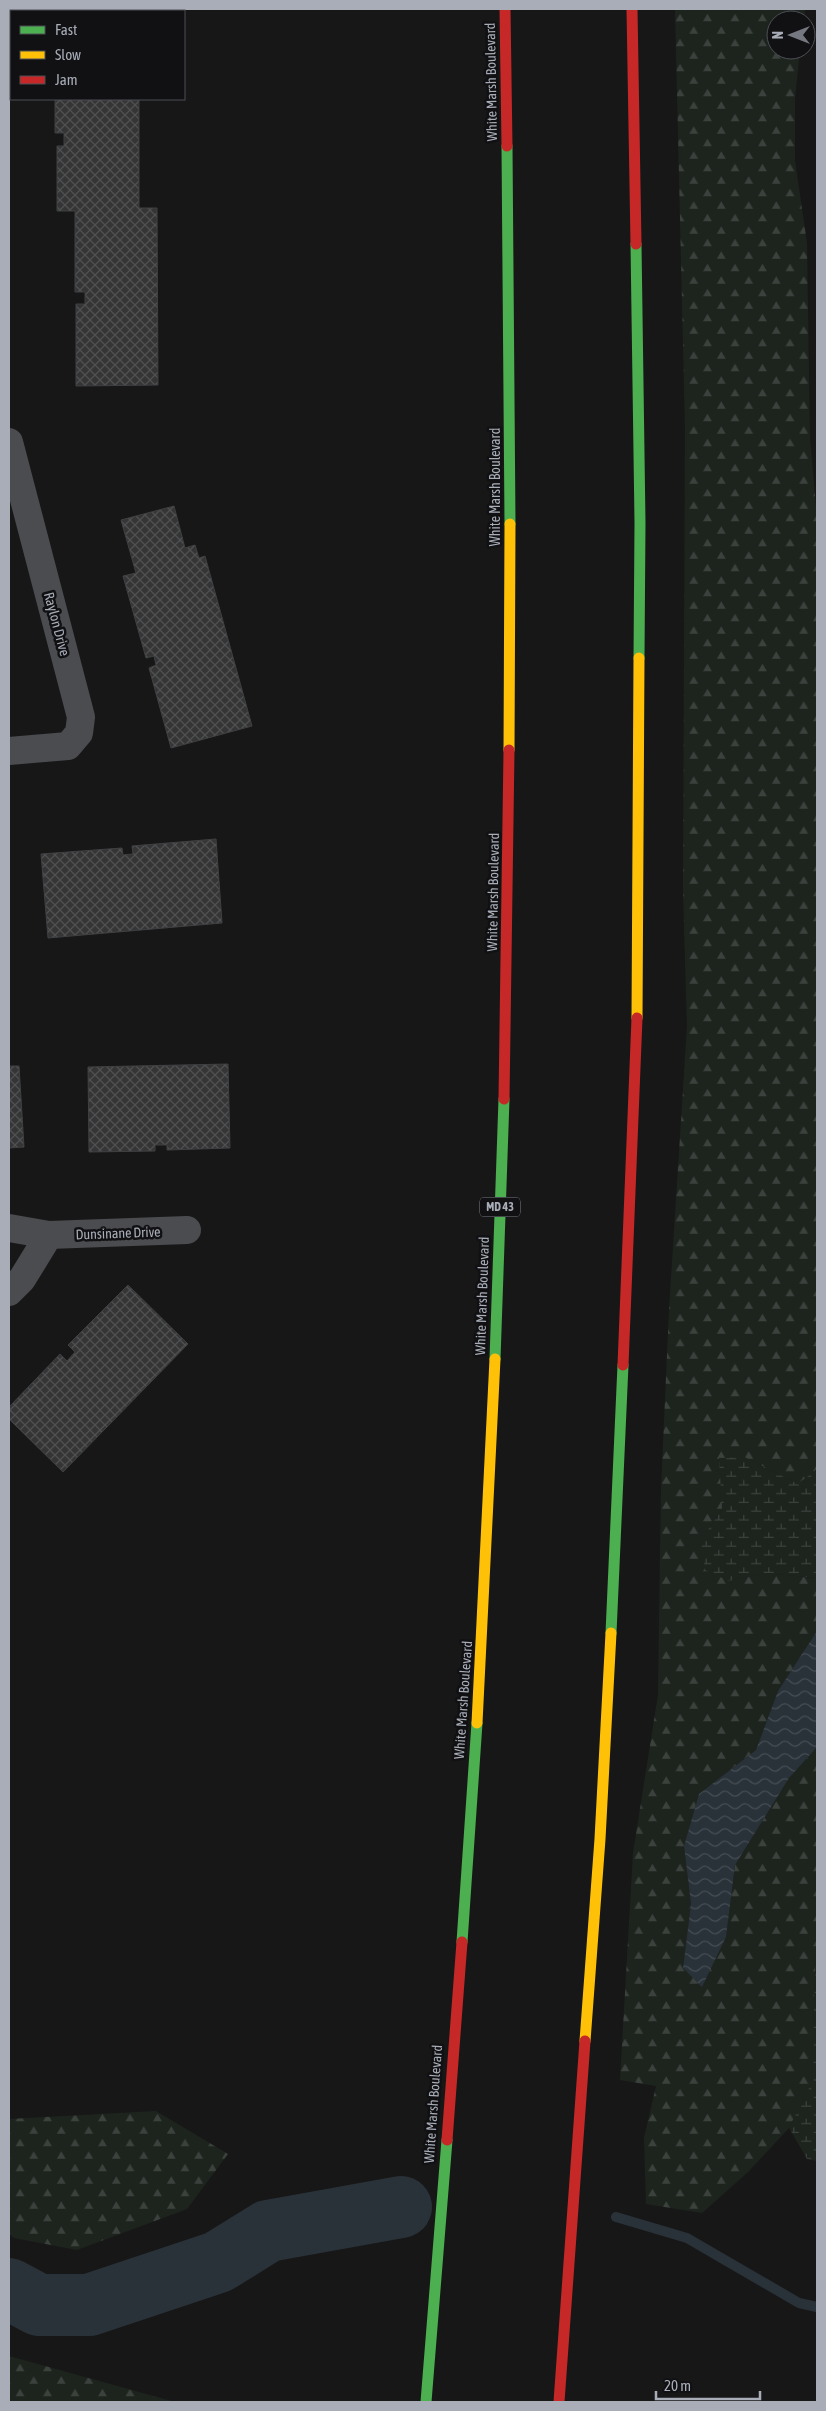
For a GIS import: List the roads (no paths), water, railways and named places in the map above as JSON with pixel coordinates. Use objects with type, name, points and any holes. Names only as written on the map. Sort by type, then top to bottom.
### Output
[{"type":"highway","name":"White Marsh Boulevard","points":[[426,2402],[482,1645],[493,1414],[503,1120],[508,939],[511,583],[505,9]]},
{"type":"highway","points":[[559,2402],[600,1839],[619,1493],[637,1034],[640,512],[632,9]]},
{"type":"street","name":"Raylon Drive","points":[[9,751],[68,746],[79,733],[81,717],[10,454]]},
{"type":"street","name":"Dunsinane Drive","points":[[9,1228],[49,1234],[187,1230]]},
{"type":"street","points":[[9,1292],[22,1278],[49,1234]]},
{"type":"water","points":[[817,1631],[817,1747],[789,1778],[735,1865],[726,1937],[702,1987],[683,1968],[691,1904],[684,1846],[699,1794],[756,1750],[778,1691]]},
{"type":"waterway","points":[[9,2289],[39,2305],[89,2305],[218,2262],[268,2231],[401,2207]]},
{"type":"waterway","points":[[616,2217],[687,2238],[799,2303],[817,2307]]}]
